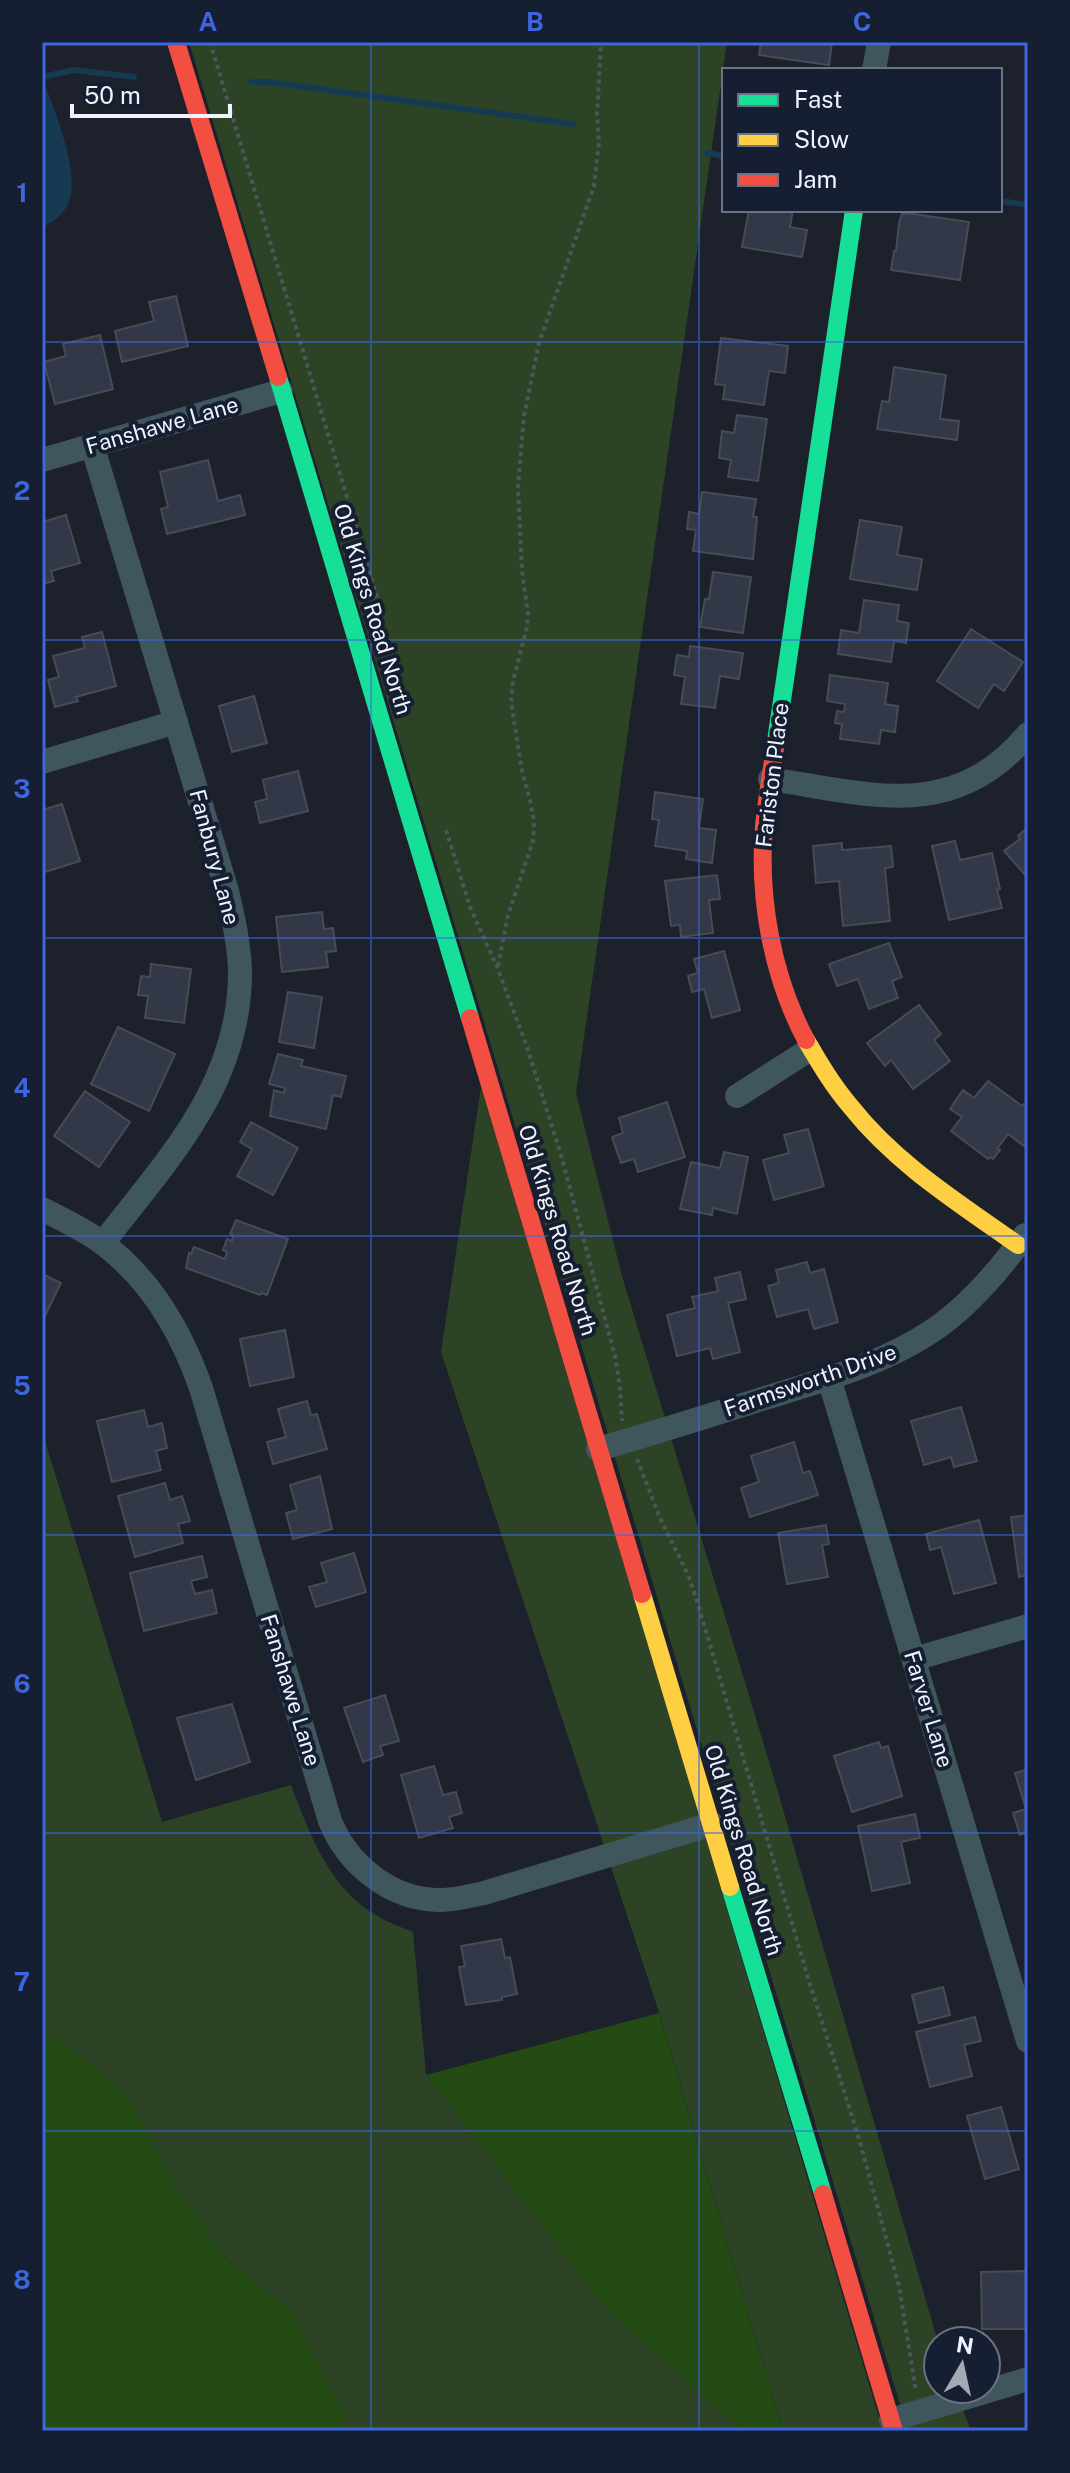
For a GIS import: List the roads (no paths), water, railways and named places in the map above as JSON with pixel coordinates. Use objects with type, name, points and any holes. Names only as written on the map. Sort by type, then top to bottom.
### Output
[{"type":"street","name":"Old Kings Road North","points":[[176,42],[892,2425]]},
{"type":"street","points":[[874,68],[879,42]]},
{"type":"street","name":"Fariston Place","points":[[854,212],[770,779],[762,854],[765,916],[778,974],[791,1009],[809,1050],[847,1105],[882,1142],[934,1185],[1023,1238]]},
{"type":"street","name":"Fanshawe Lane","points":[[42,460],[281,391]]},
{"type":"street","name":"Fanbury Lane","points":[[92,445],[233,915],[240,969],[236,1019],[224,1063],[200,1113],[103,1243]]},
{"type":"street","points":[[42,762],[176,722]]},
{"type":"street","points":[[770,779],[882,796],[925,795],[952,788],[981,775],[1004,759],[1028,734]]},
{"type":"street","points":[[737,1096],[809,1050]]},
{"type":"street","name":"Fanshawe Lane","points":[[42,1209],[103,1243],[128,1265],[151,1291],[175,1327],[189,1357],[330,1821],[341,1844],[358,1865],[404,1893],[429,1899],[454,1899],[484,1893],[712,1824]]},
{"type":"street","name":"Farmsworth Drive","points":[[598,1449],[829,1378],[891,1354],[943,1323],[976,1294],[1023,1238]]},
{"type":"street","name":"Farver Lane","points":[[829,1378],[1028,2041]]},
{"type":"street","points":[[914,1659],[1028,1626]]},
{"type":"street","points":[[892,2425],[1028,2379]]},
{"type":"water","points":[[42,77],[69,157],[72,189],[64,211],[42,228]]},
{"type":"waterway","points":[[42,77],[74,70],[134,77]]},
{"type":"waterway","points":[[251,82],[573,124]]},
{"type":"waterway","points":[[707,153],[722,156]]},
{"type":"waterway","points":[[1002,201],[1028,205]]}]
